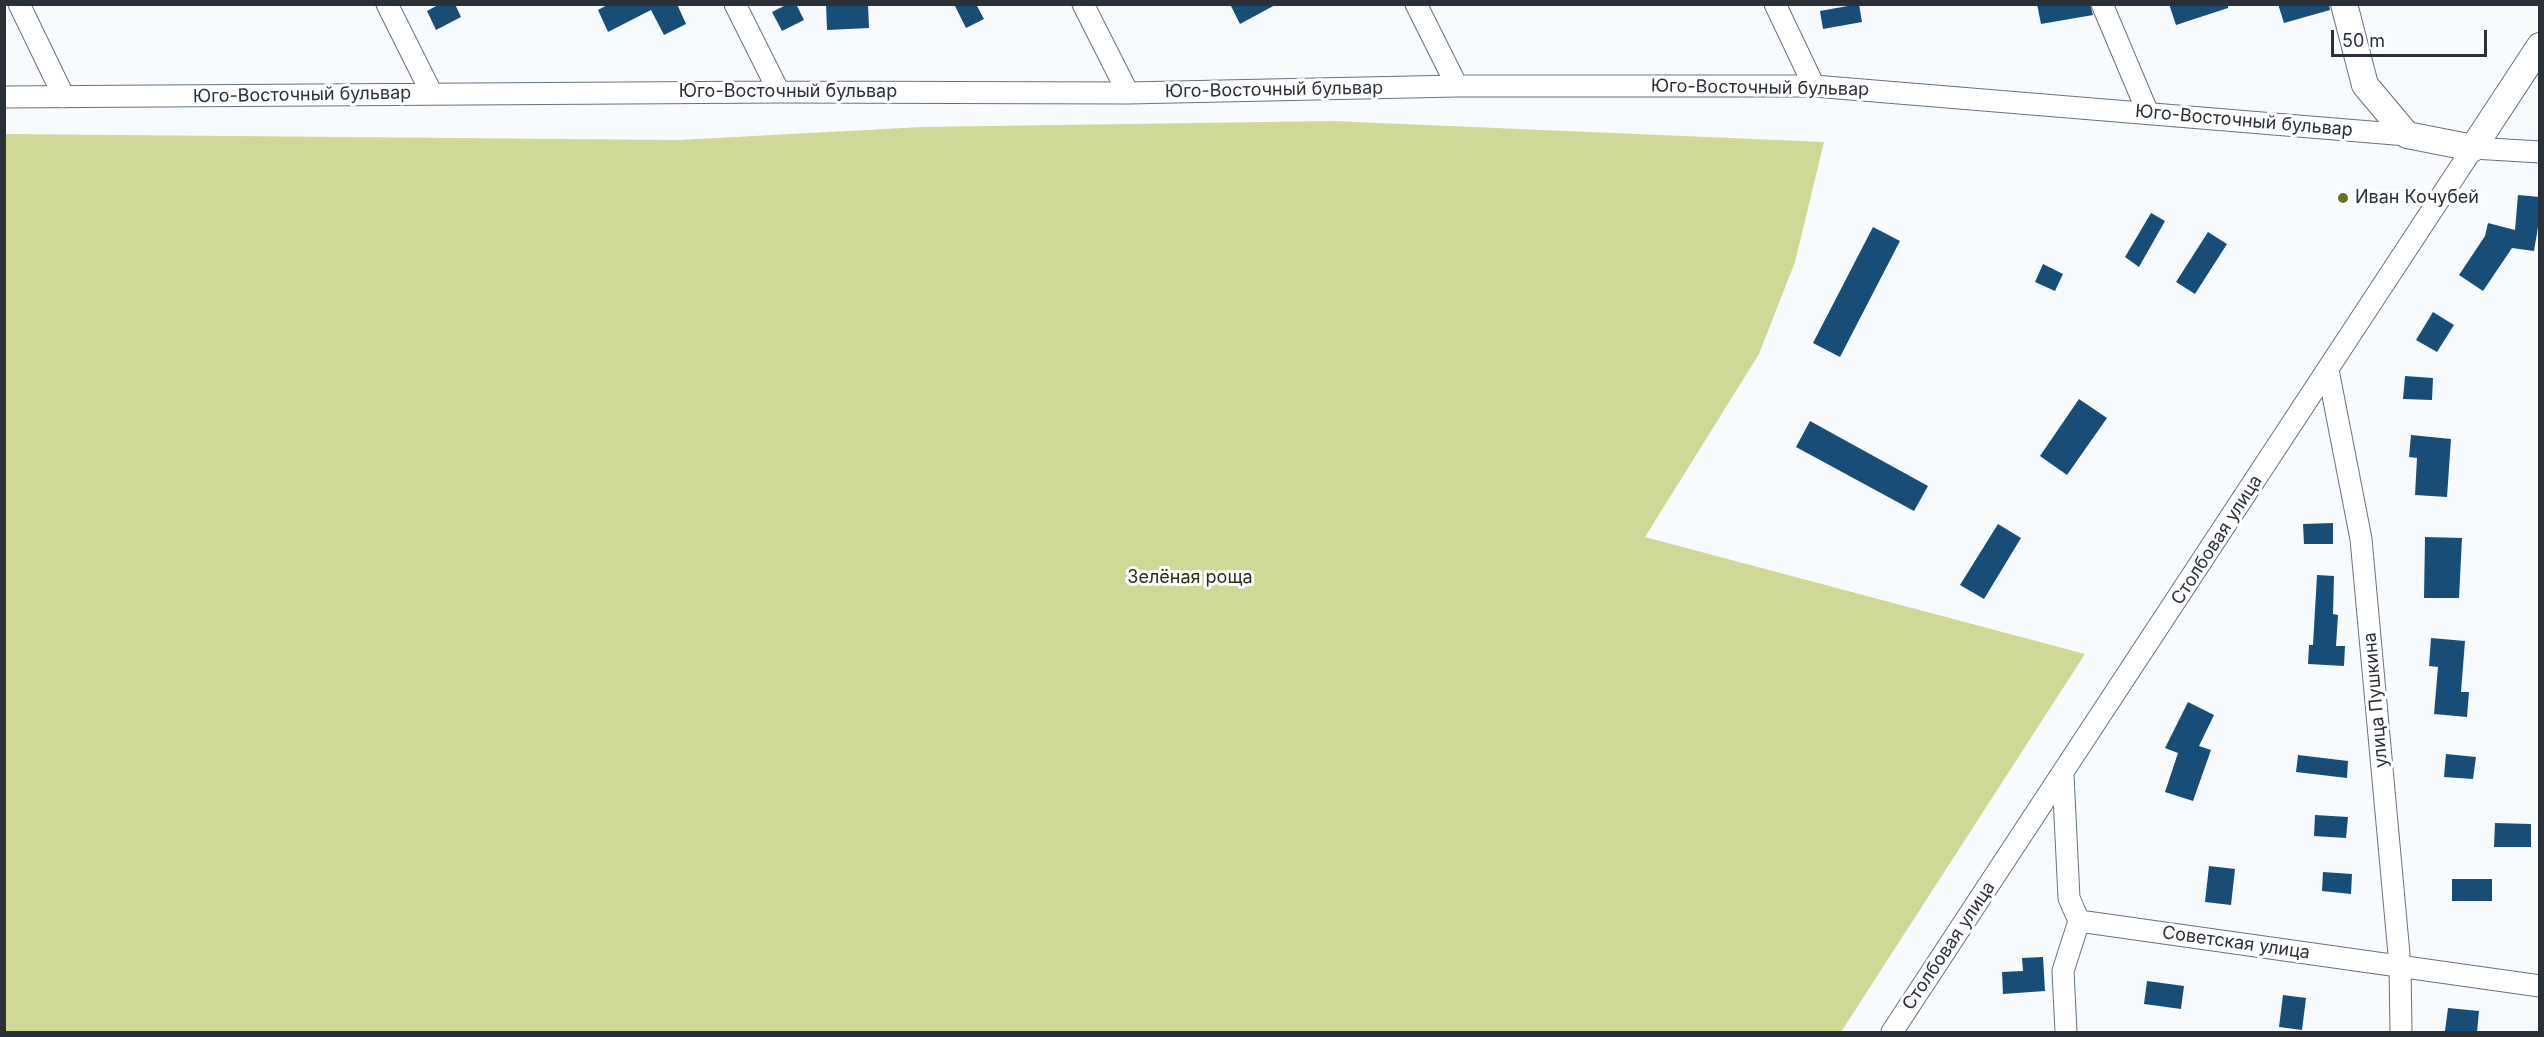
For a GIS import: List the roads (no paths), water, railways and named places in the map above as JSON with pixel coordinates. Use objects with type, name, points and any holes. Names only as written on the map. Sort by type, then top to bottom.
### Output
[{"type":"main road","points":[[2344,4],[2365,85],[2407,135]]},
{"type":"main road","name":"Столбовая улица","points":[[2473,148],[2540,46]]},
{"type":"main road","name":"Юго-Восточный бульвар","points":[[2407,135],[2473,148]]},
{"type":"street","points":[[19,4],[64,97]]},
{"type":"street","points":[[387,4],[432,94]]},
{"type":"street","points":[[735,4],[780,92]]},
{"type":"street","points":[[1083,4],[1128,93]]},
{"type":"street","points":[[1416,4],[1457,86]]},
{"type":"street","points":[[1775,4],[1814,86]]},
{"type":"street","points":[[2102,4],[2148,112]]},
{"type":"street","name":"Юго-Восточный бульвар","points":[[4,97],[780,92],[1128,93],[1457,86],[1814,86],[2407,135]]},
{"type":"street","name":"Юго-Восточный бульвар","points":[[2473,148],[2540,152]]},
{"type":"street","name":"Столбовая улица","points":[[1892,1032],[2473,148]]},
{"type":"street","name":"улица Пушкина","points":[[2328,370],[2361,539],[2400,965],[2401,1032]]},
{"type":"street","points":[[2062,775],[2069,898],[2079,921],[2063,971],[2066,1032]]},
{"type":"street","name":"Советская улица","points":[[2079,921],[2540,986]]},
{"type":"place","name":"Иван Кочубей","points":[[2343,198]]},
{"type":"park label","name":"Зелёная роща","points":[[1190,578]]}]
